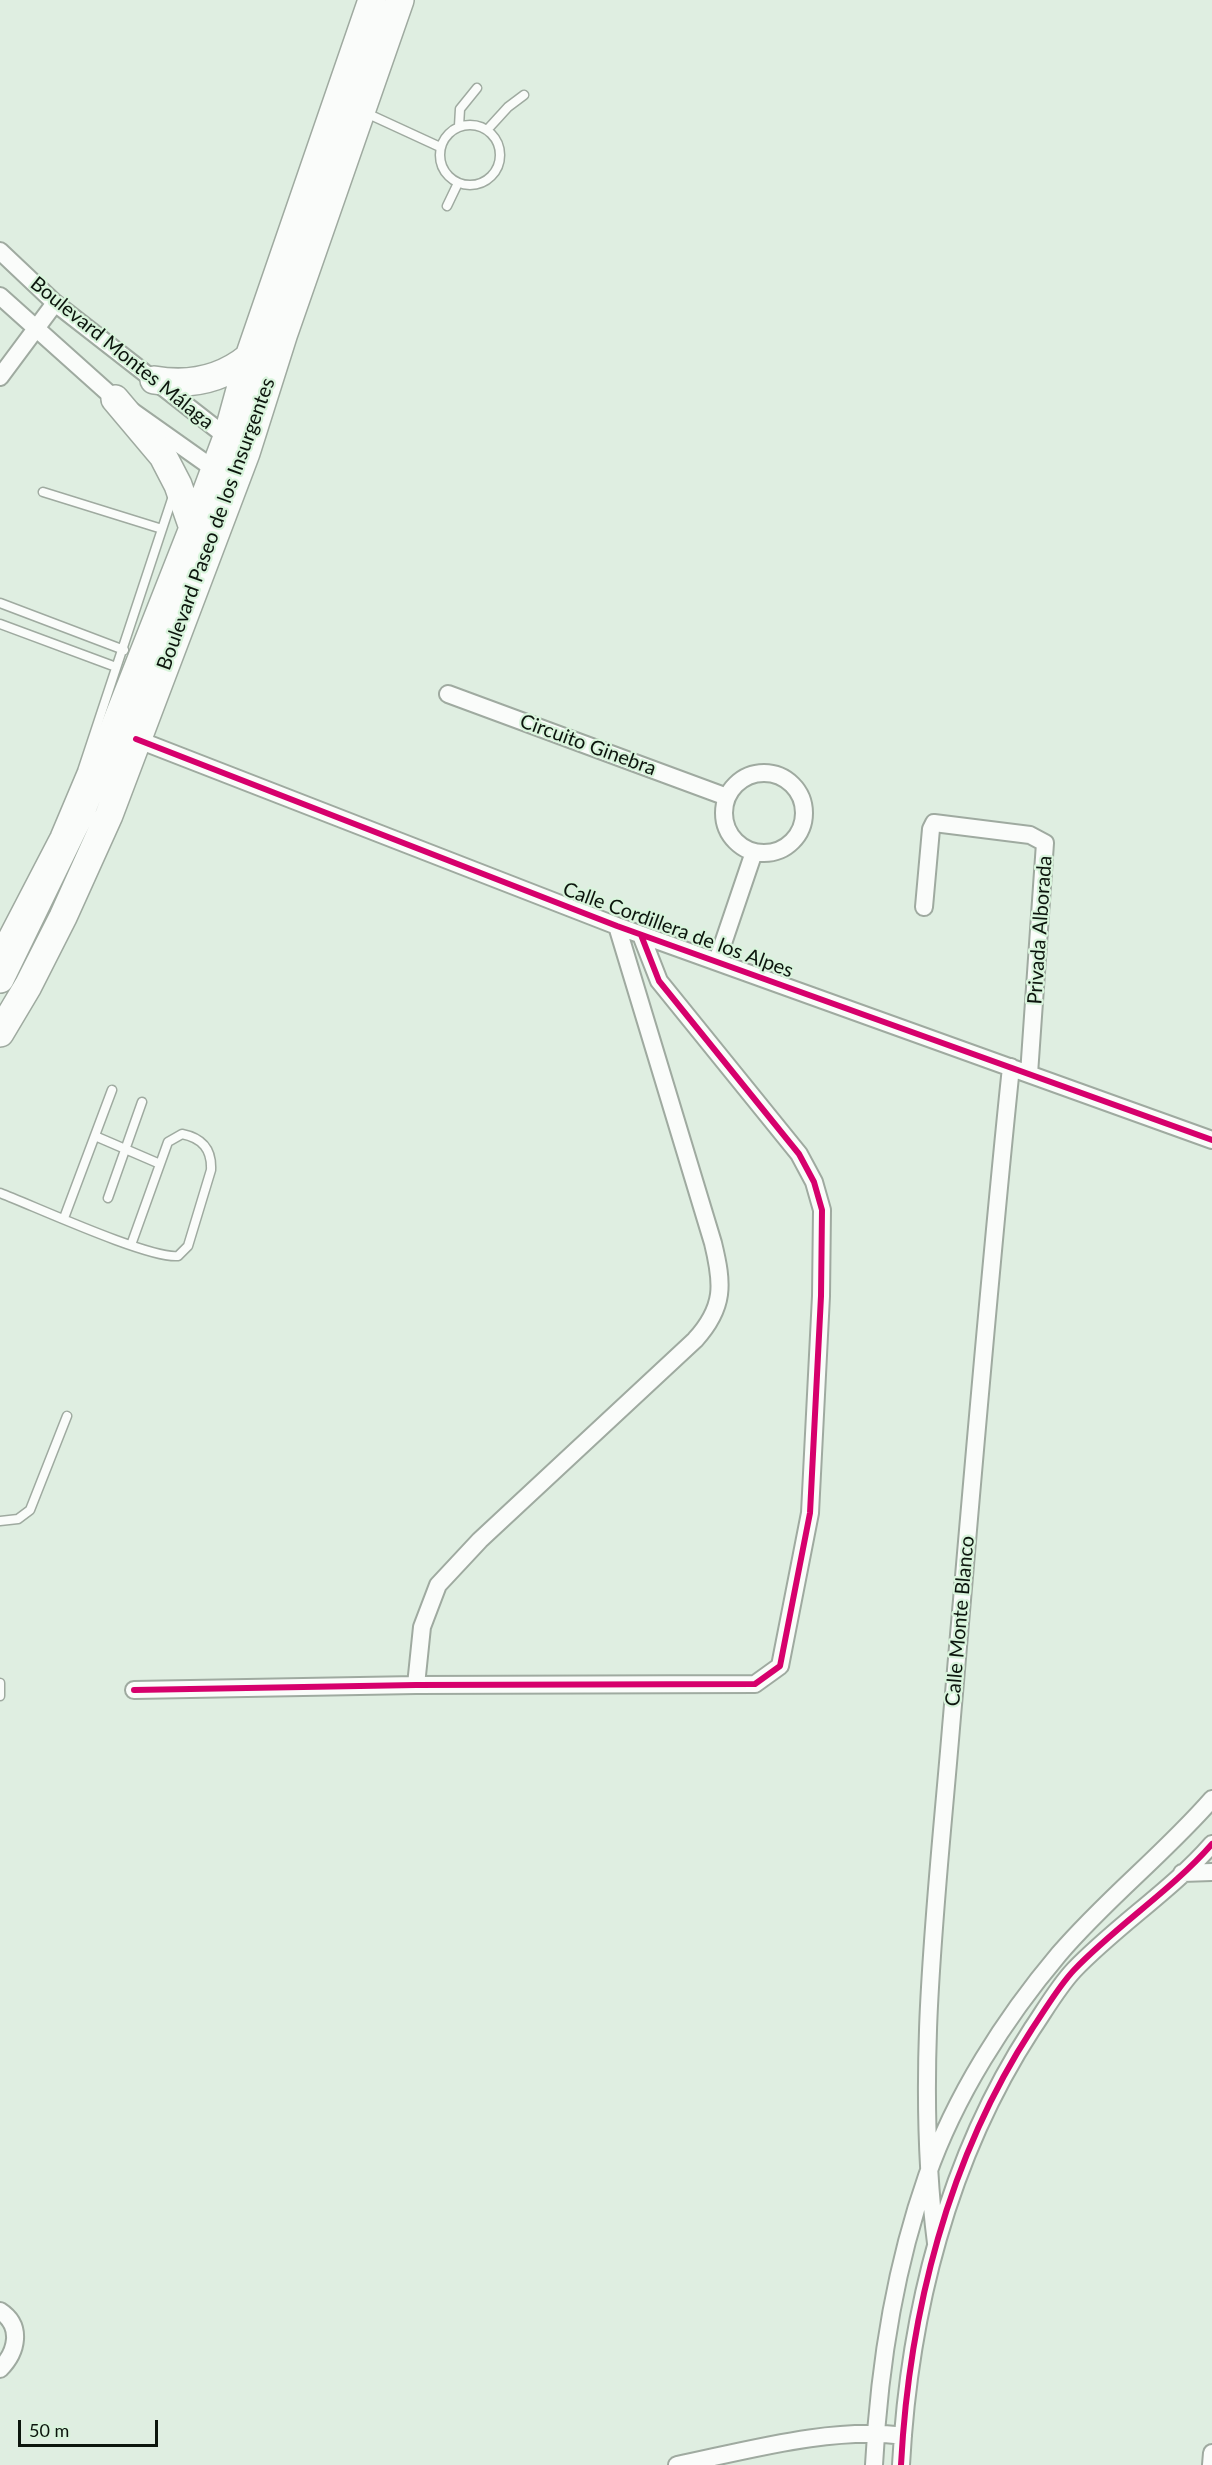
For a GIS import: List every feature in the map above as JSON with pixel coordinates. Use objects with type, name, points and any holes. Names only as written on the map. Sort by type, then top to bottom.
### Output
[{"type":"main road","name":"Boulevard Paseo de los Insurgentes","points":[[236,445],[249,357],[372,0]]},
{"type":"main road","name":"Boulevard Paseo de los Insurgentes","points":[[0,1034],[28,986],[63,917],[109,815],[202,537],[236,445],[284,333],[400,0]]},
{"type":"main road","points":[[154,380],[198,381],[228,372],[249,357]]},
{"type":"main road","points":[[115,399],[156,446],[178,485],[202,537],[238,518],[250,490],[251,471],[236,445]]},
{"type":"main road","name":"Boulevard Paseo de los Insurgentes","points":[[2,974],[81,812],[202,537]]},
{"type":"street","name":"Boulevard Montes Málaga","points":[[2,258],[55,303],[236,445]]},
{"type":"street","name":"Boulevard Montes Málaga","points":[[0,296],[34,329],[115,399],[225,476]]},
{"type":"street","points":[[0,377],[55,303]]},
{"type":"street","name":"Circuito Ginebra","points":[[448,694],[727,797]]},
{"type":"street","name":"Calle Cordillera de los Alpes","points":[[136,739],[641,935],[1212,1140]]},
{"type":"street","points":[[765,773],[787,781],[802,800],[803,823],[796,837],[777,851],[753,852],[734,840],[726,827],[724,811],[727,797],[742,779],[765,773]]},
{"type":"street","name":"Privada Alborada","points":[[924,907],[931,829],[934,823],[1030,836],[1045,843],[1029,1074]]},
{"type":"street","points":[[717,961],[753,852]]},
{"type":"street","points":[[416,1685],[422,1627],[438,1585],[480,1540],[695,1340],[706,1328],[718,1306],[721,1281],[714,1243],[617,926]]},
{"type":"street","points":[[134,1690],[416,1685],[755,1684],[780,1666],[810,1513],[821,1296],[822,1210],[814,1182],[799,1154],[659,981],[641,935]]},
{"type":"street","name":"Calle Monte Blanco","points":[[927,2176],[930,2001],[941,1847],[983,1331],[1011,1067]]},
{"type":"street","points":[[874,2465],[883,2367],[907,2243],[927,2176],[970,2084],[1029,1991],[1095,1915],[1152,1862],[1212,1799]]},
{"type":"street","points":[[901,2465],[917,2331],[936,2243],[955,2184],[1012,2061],[1073,1971],[1212,1844]]},
{"type":"street","points":[[1182,1873],[1212,1872]]},
{"type":"street","points":[[927,2176],[936,2243]]},
{"type":"street","points":[[0,2311],[12,2321],[17,2335],[14,2349],[0,2369]]},
{"type":"street","points":[[677,2465],[792,2442],[876,2432],[903,2436]]},
{"type":"street","points":[[1211,2465],[1212,2453]]},
{"type":"lane","points":[[459,126],[460,109],[477,88]]},
{"type":"lane","points":[[487,130],[508,107],[524,95]]},
{"type":"lane","points":[[360,111],[440,147]]},
{"type":"lane","points":[[474,125],[487,130],[497,141],[500,155],[496,170],[486,180],[473,185],[458,183],[447,175],[440,162],[440,147],[447,134],[459,126],[474,125]]},
{"type":"lane","points":[[447,206],[458,183]]},
{"type":"lane","points":[[2,974],[0,954],[2,937],[55,836],[82,771],[178,485]]},
{"type":"lane","points":[[43,492],[162,529]]},
{"type":"lane","points":[[0,603],[124,650]]},
{"type":"lane","points":[[0,624],[117,667]]},
{"type":"lane","points":[[63,1218],[112,1090]]},
{"type":"lane","points":[[108,1198],[142,1102]]},
{"type":"lane","points":[[0,1193],[131,1245],[171,1257],[178,1256],[188,1246],[211,1170],[210,1152],[207,1146],[191,1136],[182,1134],[168,1142],[131,1245]]},
{"type":"lane","points":[[95,1136],[160,1164]]},
{"type":"lane","points":[[0,1521],[18,1519],[30,1510],[67,1416]]},
{"type":"lane","points":[[0,1683],[0,1696]]},
{"type":"cycle path","points":[[136,739],[617,926],[1212,1140]]},
{"type":"cycle path","points":[[134,1690],[416,1685],[755,1684],[780,1666],[810,1513],[821,1296],[822,1210],[814,1182],[799,1154],[659,981],[641,935]]},
{"type":"cycle path","points":[[901,2465],[905,2408],[924,2294],[938,2238],[977,2130],[1032,2029],[1074,1970],[1197,1861],[1212,1844]]}]
